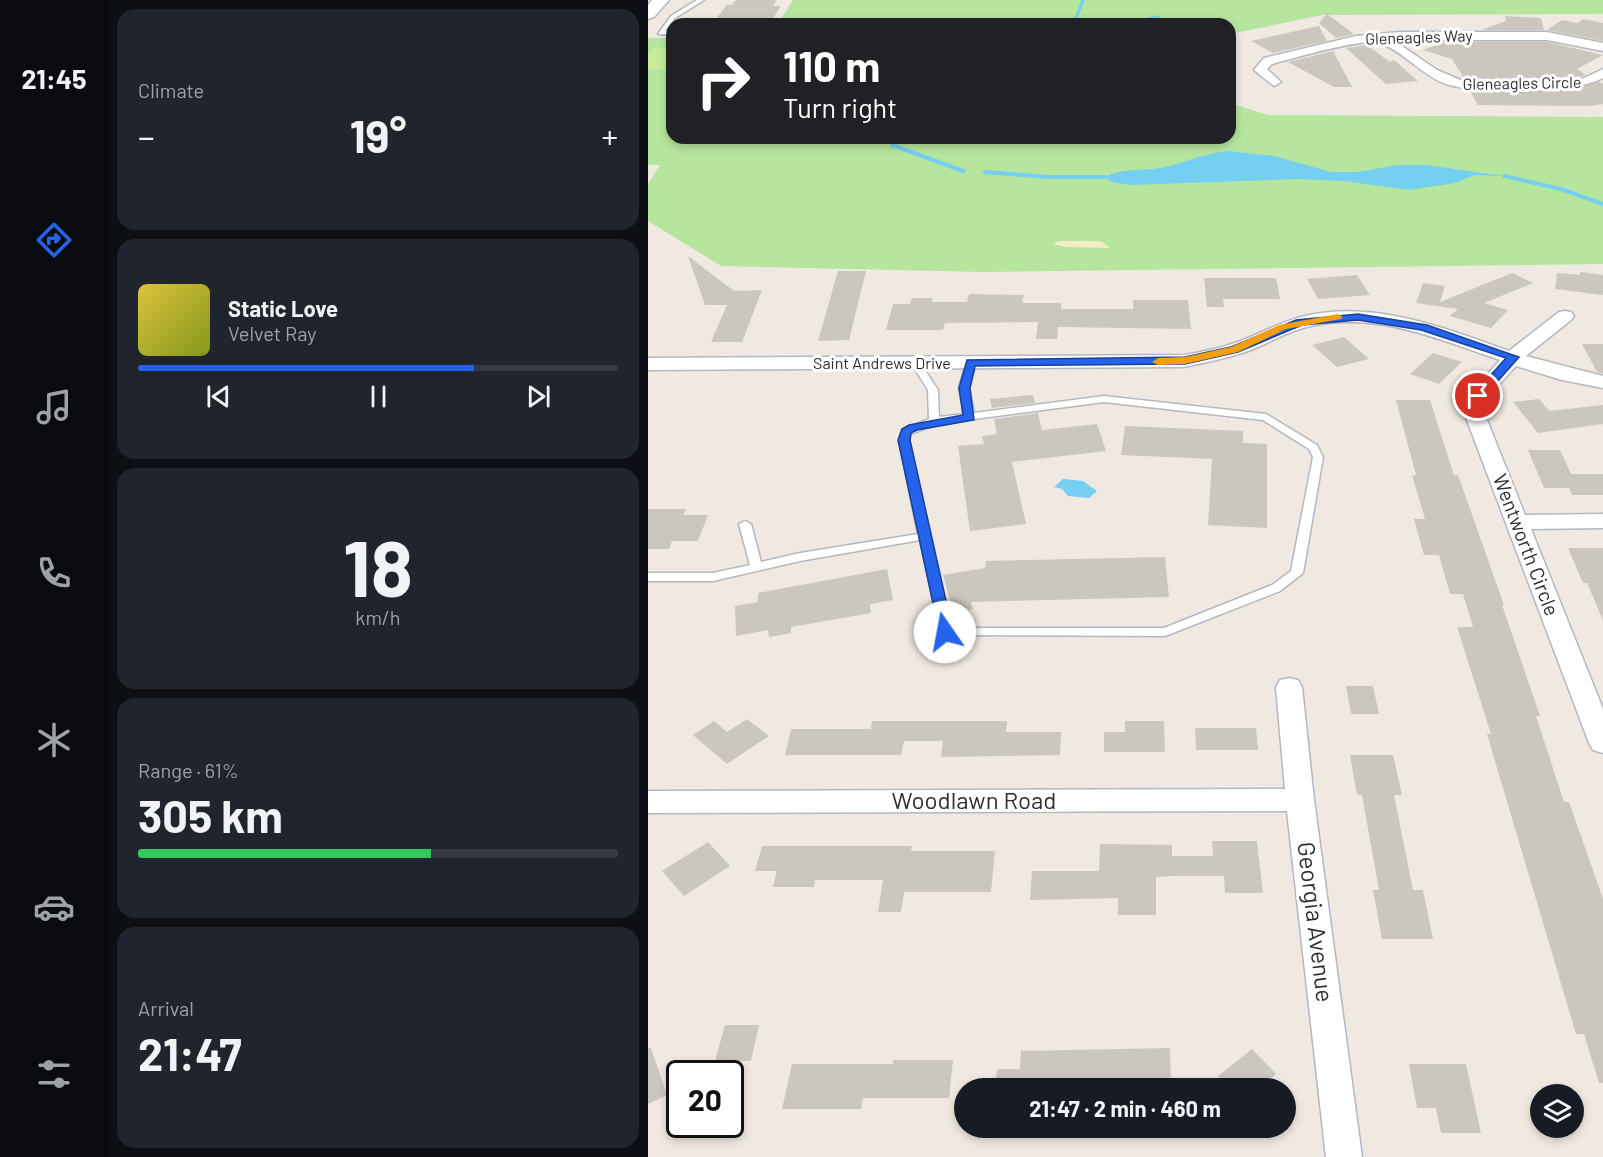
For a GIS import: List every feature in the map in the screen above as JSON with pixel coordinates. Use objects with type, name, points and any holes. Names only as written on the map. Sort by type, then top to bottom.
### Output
[{"type":"main road","points":[[648,14],[661,0]]},
{"type":"street","name":"Gleneagles Way","points":[[1274,82],[1260,70],[1268,61],[1356,40],[1523,35],[1576,40],[1603,46]]},
{"type":"street","name":"Gleneagles Circle","points":[[1381,38],[1429,68],[1435,75],[1449,83],[1464,87],[1568,85],[1586,82],[1603,74]]},
{"type":"street","name":"Wentworth Circle","points":[[1565,316],[1513,357],[1478,396],[1475,415],[1603,743]]},
{"type":"street","name":"Saint Andrews Drive","points":[[648,364],[1185,361],[1234,349],[1300,322],[1337,317],[1382,319],[1412,325],[1571,377],[1603,382]]},
{"type":"street","points":[[1517,522],[1603,521]]},
{"type":"street","name":"Georgia Avenue","points":[[1289,687],[1300,800],[1344,1157]]},
{"type":"street","name":"Woodlawn Road","points":[[648,802],[1300,800]]},
{"type":"lane","points":[[672,18],[701,0]]},
{"type":"lane","points":[[666,26],[660,33],[666,33]]},
{"type":"lane","points":[[916,363],[933,390],[934,421]]},
{"type":"lane","points":[[970,417],[964,388],[971,363]]},
{"type":"lane","points":[[1104,399],[1266,417],[1313,447],[1318,457],[1297,573],[1276,588],[1165,632],[945,632],[904,440],[906,432],[913,427],[934,421],[1104,399]]},
{"type":"lane","points":[[745,524],[756,567]]},
{"type":"lane","points":[[648,578],[713,577],[800,557],[925,536]]},
{"type":"green space","points":[[793,0],[1603,0],[1603,14],[1323,15],[1236,33],[1236,18],[782,18]]},
{"type":"green space","points":[[648,38],[666,38],[666,144],[1236,144],[1236,105],[1268,115],[1603,117],[1603,264],[983,272],[721,266],[648,221],[648,184],[660,165],[648,165]]},
{"type":"green space","points":[[654,48],[666,48],[666,69],[648,69],[648,55]]},
{"type":"sand","points":[[1059,241],[1101,241],[1110,248],[1065,247],[1053,244]]},
{"type":"water","points":[[1228,151],[1274,156],[1331,172],[1359,172],[1397,165],[1426,165],[1504,176],[1475,175],[1455,183],[1409,190],[1343,181],[1297,179],[1130,185],[1111,182],[1105,177],[1125,171],[1169,166]]},
{"type":"water","points":[[1063,479],[1083,481],[1097,491],[1089,498],[1068,496],[1062,489],[1054,487]]},
{"type":"building","points":[[736,0],[777,0],[773,6],[781,6],[773,18],[717,18],[727,5],[732,5]]},
{"type":"building","points":[[1327,14],[1354,34],[1336,38],[1319,23]]},
{"type":"building","points":[[1505,16],[1541,18],[1544,30],[1481,30],[1506,21]]},
{"type":"building","points":[[1583,19],[1603,23],[1603,41],[1547,30],[1562,20],[1578,23]]},
{"type":"building","points":[[1319,26],[1327,41],[1273,53],[1251,41]]},
{"type":"building","points":[[1446,42],[1547,42],[1603,55],[1577,69],[1586,75],[1581,77],[1465,80],[1452,59],[1423,50]]},
{"type":"building","points":[[1367,45],[1390,62],[1394,60],[1418,81],[1386,84],[1346,48]]},
{"type":"building","points":[[1333,51],[1352,87],[1334,87],[1288,62]]},
{"type":"building","points":[[1600,82],[1603,84],[1603,104],[1588,106],[1478,105],[1470,91],[1547,92]]},
{"type":"building","points":[[688,256],[734,291],[762,290],[742,342],[711,342],[727,305],[705,305]]},
{"type":"building","points":[[838,271],[866,271],[849,340],[818,341]]},
{"type":"building","points":[[1580,272],[1603,275],[1603,295],[1555,289],[1557,273],[1580,275]]},
{"type":"building","points":[[1512,273],[1533,283],[1484,303],[1508,310],[1491,328],[1450,316],[1458,309],[1416,303],[1423,283],[1445,286],[1440,302]]},
{"type":"building","points":[[1357,275],[1370,295],[1318,299],[1307,279]]},
{"type":"building","points":[[1204,278],[1276,278],[1280,299],[1223,299],[1224,307],[1207,307]]},
{"type":"building","points":[[969,294],[1024,295],[1022,303],[1061,303],[1061,309],[1133,309],[1133,300],[1188,300],[1191,329],[1058,327],[1057,339],[1036,339],[1038,322],[945,323],[943,330],[886,330],[893,304],[910,304],[912,298],[933,298],[932,302],[967,302]]},
{"type":"building","points":[[1344,337],[1369,359],[1337,367],[1312,345]]},
{"type":"building","points":[[1582,344],[1603,344],[1603,374],[1597,372]]},
{"type":"building","points":[[1433,353],[1462,362],[1439,384],[1410,374]]},
{"type":"building","points":[[1033,395],[1035,403],[992,408],[990,399]]},
{"type":"building","points":[[1539,399],[1549,411],[1603,405],[1603,424],[1538,433],[1513,402]]},
{"type":"building","points":[[1396,400],[1430,400],[1454,475],[1458,475],[1504,605],[1502,605],[1540,716],[1536,716],[1564,802],[1569,802],[1603,899],[1603,1083],[1599,1083],[1584,1034],[1576,1034],[1487,734],[1491,734],[1457,627],[1473,627],[1463,594],[1450,594],[1439,555],[1424,555],[1414,519],[1425,519],[1412,475],[1416,475]]},
{"type":"building","points":[[1038,413],[1042,430],[1097,424],[1106,451],[1012,462],[1026,524],[970,531],[958,446],[984,444],[982,436],[997,434],[994,419]]},
{"type":"building","points":[[1125,426],[1243,431],[1243,443],[1267,444],[1267,528],[1208,525],[1212,459],[1121,455]]},
{"type":"building","points":[[1528,450],[1560,450],[1571,474],[1603,474],[1603,495],[1572,495],[1569,488],[1544,488]]},
{"type":"building","points":[[648,509],[686,509],[683,515],[708,515],[698,541],[672,541],[669,549],[648,549]]},
{"type":"building","points":[[1568,548],[1603,548],[1603,620],[1587,583],[1583,583]]},
{"type":"building","points":[[1165,557],[1169,597],[971,602],[973,609],[953,612],[943,575],[985,568],[986,561]]},
{"type":"building","points":[[887,569],[893,600],[870,604],[871,613],[791,627],[791,633],[769,637],[768,630],[736,636],[735,606],[758,602],[758,593]]},
{"type":"building","points":[[1346,686],[1373,686],[1379,714],[1351,714]]},
{"type":"building","points":[[747,719],[769,736],[727,764],[693,735],[714,721],[727,732]]},
{"type":"building","points":[[872,721],[1007,721],[1006,732],[1061,732],[1060,755],[941,757],[943,741],[904,741],[901,755],[785,755],[791,729],[871,729]]},
{"type":"building","points":[[1125,721],[1164,721],[1165,752],[1104,752],[1104,732],[1125,732]]},
{"type":"building","points":[[1195,728],[1256,728],[1258,750],[1196,750]]},
{"type":"building","points":[[1350,755],[1393,755],[1402,795],[1394,795],[1413,890],[1423,890],[1433,939],[1382,939],[1373,890],[1379,890],[1362,795],[1357,795]]},
{"type":"building","points":[[1212,841],[1257,841],[1263,893],[1225,893],[1224,876],[1172,876],[1156,877],[1156,915],[1118,915],[1118,898],[1030,900],[1032,871],[1099,871],[1100,844],[1172,845],[1172,856],[1213,856]]},
{"type":"building","points":[[708,842],[730,866],[684,896],[662,871]]},
{"type":"building","points":[[762,846],[912,846],[911,851],[995,851],[991,892],[904,892],[901,912],[878,912],[883,880],[815,880],[814,887],[773,887],[777,871],[755,871]]},
{"type":"building","points":[[725,1025],[759,1025],[751,1061],[715,1060]]},
{"type":"building","points":[[648,1048],[651,1048],[666,1095],[648,1104]]},
{"type":"building","points":[[1170,1048],[1171,1078],[996,1078],[997,1069],[1020,1069],[1021,1051]]},
{"type":"building","points":[[1252,1049],[1276,1074],[1271,1078],[1220,1078],[1218,1076]]},
{"type":"building","points":[[893,1060],[953,1060],[949,1098],[863,1098],[861,1109],[782,1109],[792,1064],[893,1064]]},
{"type":"building","points":[[1409,1064],[1466,1064],[1481,1133],[1441,1133],[1436,1108],[1417,1108]]},
{"type":"waterway","points":[[1076,18],[1083,0]]},
{"type":"waterway","points":[[1153,18],[1158,17]]},
{"type":"waterway","points":[[892,145],[963,171]]},
{"type":"waterway","points":[[985,172],[1048,177],[1105,177]]},
{"type":"waterway","points":[[1504,176],[1561,189],[1603,204]]},
{"type":"slow traffic","points":[[1158,362],[1185,361],[1234,349],[1283,327],[1316,319],[1338,317]]},
{"type":"route","points":[[945,632],[904,440],[906,432],[913,427],[934,421],[970,417],[964,388],[971,363],[1185,361],[1234,349],[1283,327],[1300,322],[1337,317],[1358,317],[1423,327],[1513,357],[1478,396]]}]
